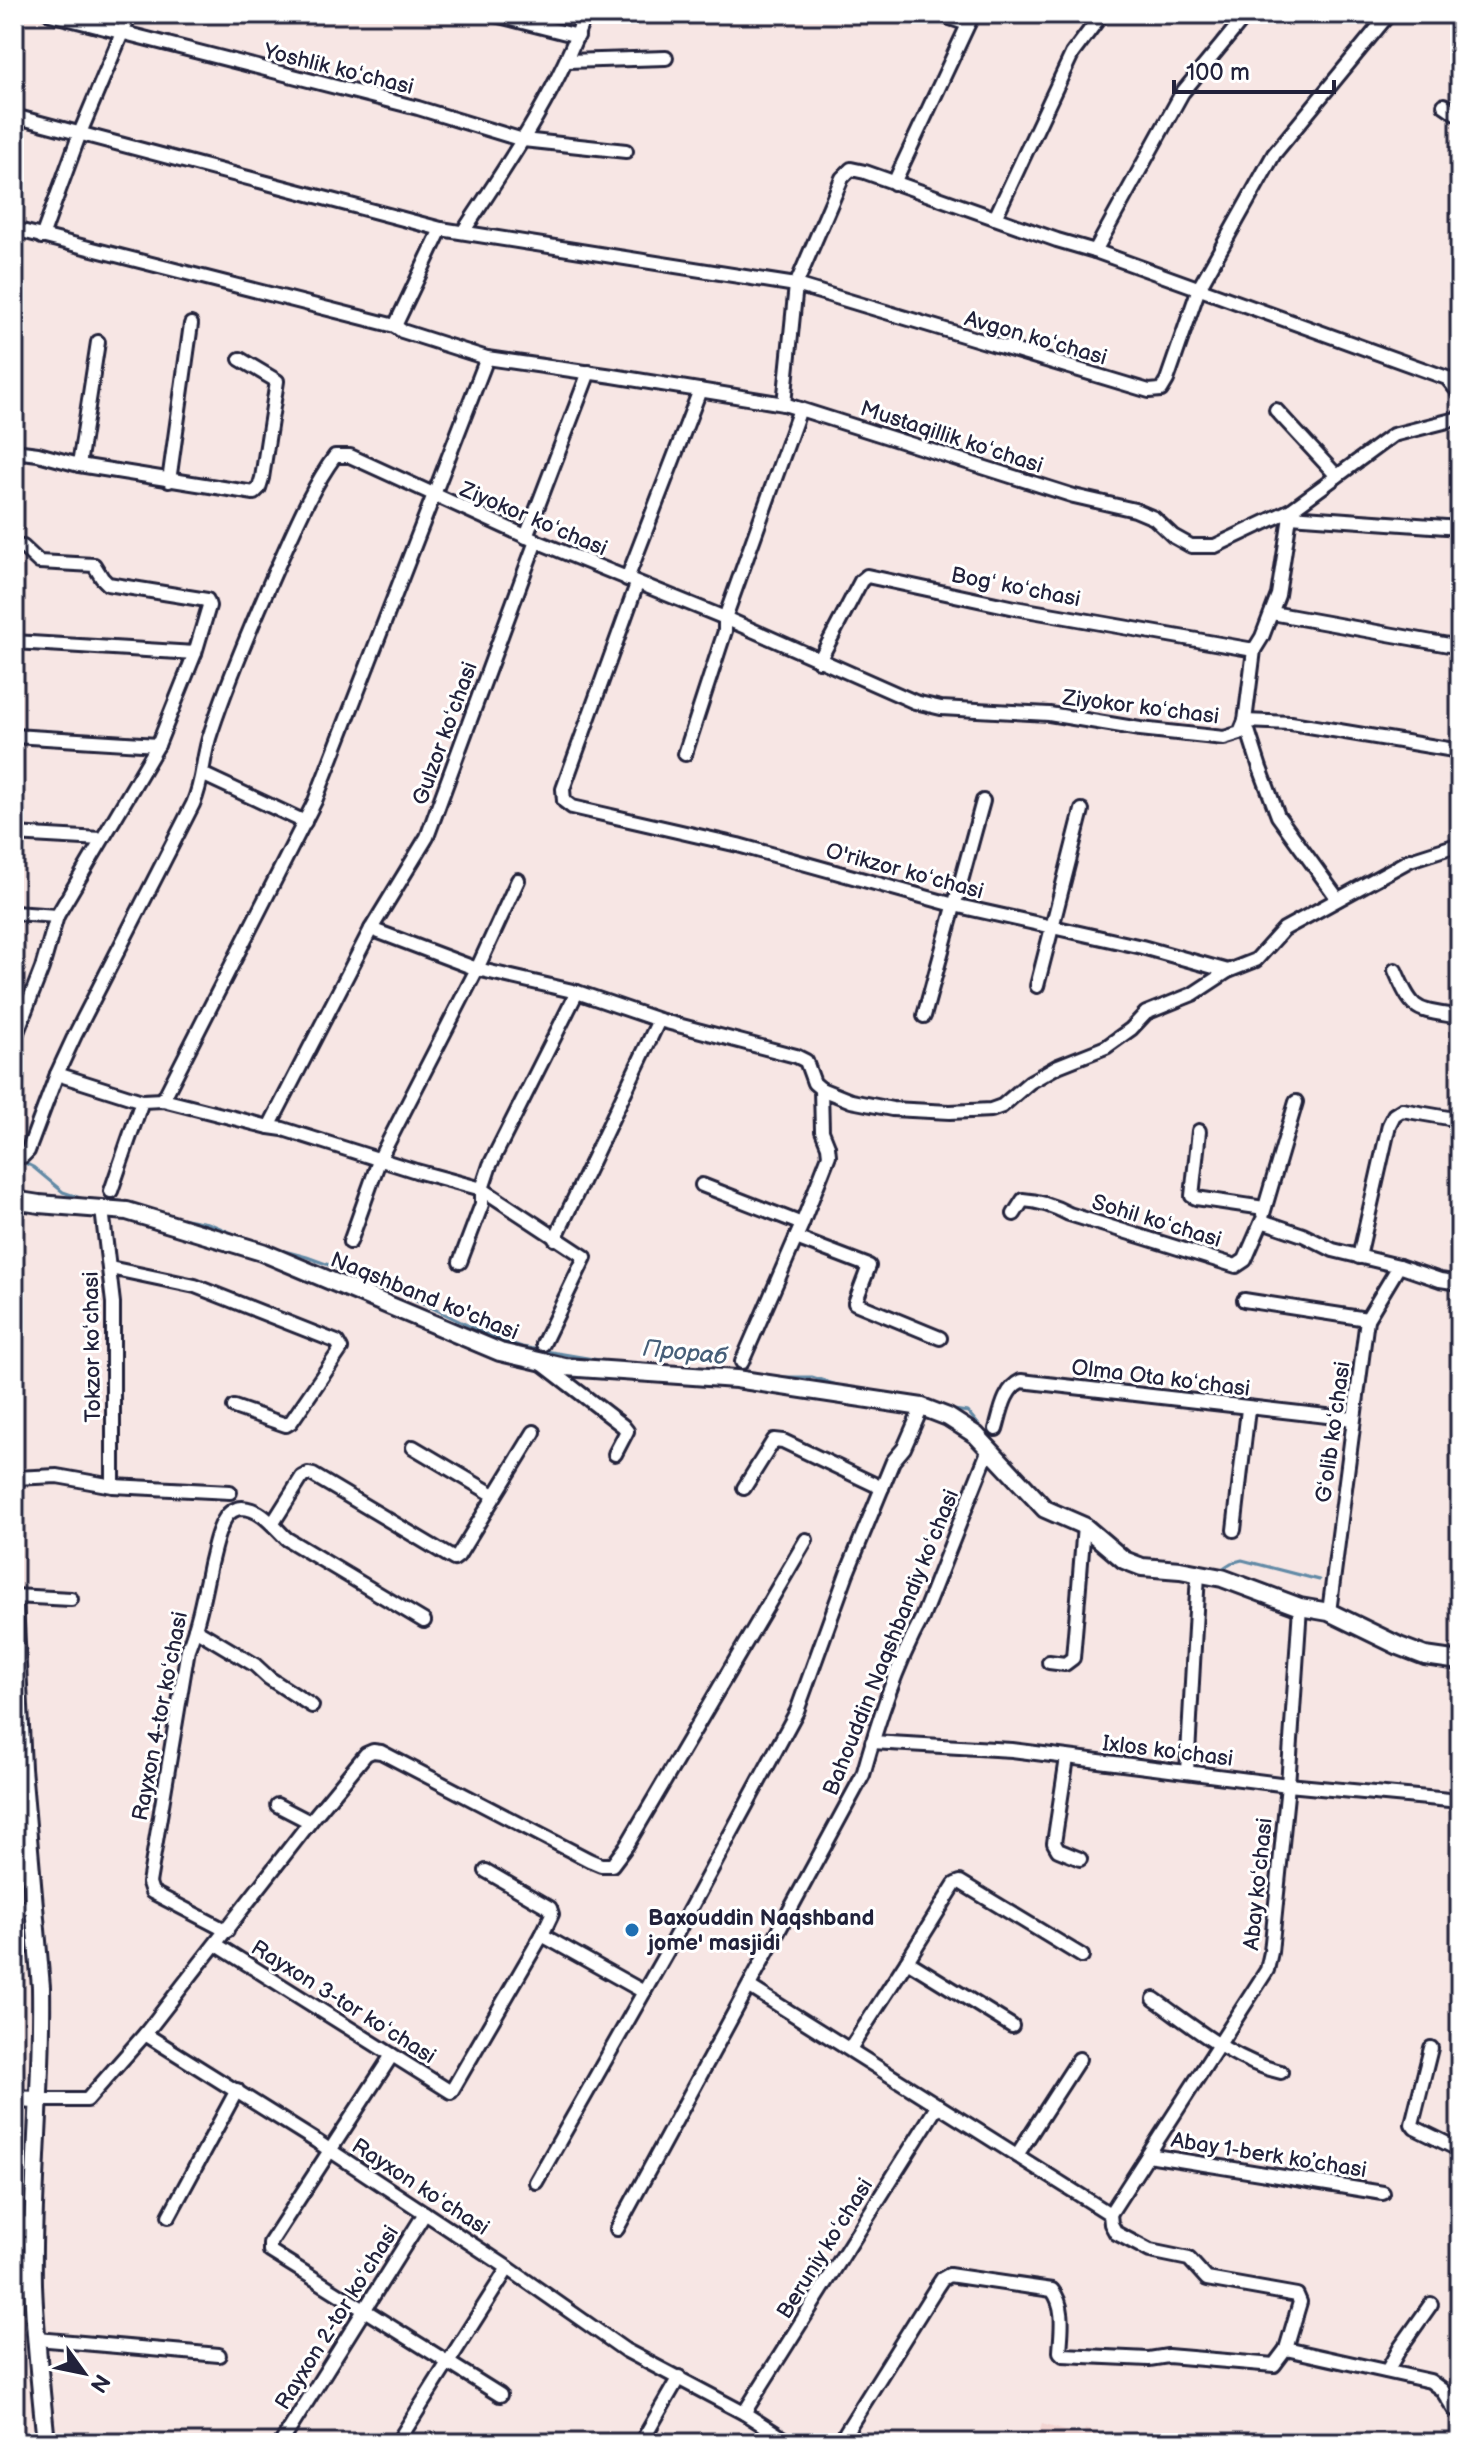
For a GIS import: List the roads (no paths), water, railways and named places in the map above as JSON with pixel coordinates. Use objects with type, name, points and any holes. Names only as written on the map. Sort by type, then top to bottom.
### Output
[{"type":"street","name":"Yoshlik koʻchasi","points":[[50,14],[418,108],[523,140],[626,151]]},
{"type":"street","points":[[42,237],[80,133],[130,14]]},
{"type":"street","points":[[491,14],[578,36]]},
{"type":"street","points":[[463,232],[523,140],[567,61],[585,14]]},
{"type":"street","points":[[894,183],[971,19],[938,14]]},
{"type":"street","points":[[995,218],[1072,54],[1102,14]]},
{"type":"street","points":[[1095,251],[1182,93],[1247,14]]},
{"type":"street","name":"Avgon koʻchasi","points":[[441,229],[796,285],[1149,391],[1161,390],[1199,288],[1274,154],[1389,14]]},
{"type":"street","points":[[567,61],[666,58]]},
{"type":"street","points":[[1444,105],[1460,116]]},
{"type":"street","points":[[14,116],[441,229],[395,326],[14,229]]},
{"type":"street","points":[[784,404],[796,285],[842,178],[851,169],[1095,251],[1447,378],[1460,394]]},
{"type":"street","points":[[169,481],[191,324]]},
{"type":"street","name":"Mustaqillik koʻchasi","points":[[395,326],[402,331],[487,358],[784,404],[1074,496],[1135,510],[1154,518],[1173,536],[1191,546],[1215,546],[1291,513],[1393,435],[1460,418]]},
{"type":"street","points":[[79,465],[98,342]]},
{"type":"street","points":[[14,1154],[23,1156],[28,1151],[57,1074],[201,787],[209,735],[252,625],[326,468],[335,456],[350,456],[433,496],[487,358]]},
{"type":"street","points":[[14,451],[169,481],[254,493],[259,488],[277,381],[240,359]]},
{"type":"street","name":"Gulzor koʻchasi","points":[[269,1127],[371,929],[427,837],[589,372]]},
{"type":"street","points":[[632,582],[700,390]]},
{"type":"street","points":[[685,754],[725,631],[725,618],[800,409]]},
{"type":"street","points":[[1276,410],[1337,476]]},
{"type":"street","name":"Ziyokor koʻchasi","points":[[163,1100],[315,801],[433,496],[632,582],[725,618],[915,702],[941,708],[1049,714],[1140,729],[1224,738],[1240,733],[1245,721]]},
{"type":"street","points":[[1338,899],[1278,816],[1245,721],[1254,650],[1278,595],[1291,513],[1460,528]]},
{"type":"street","points":[[14,546],[23,547],[39,562],[94,565],[108,584],[207,600],[209,606],[195,653],[158,745],[57,916],[42,968],[14,1040]]},
{"type":"street","name":"Bogʻ koʻchasi","points":[[819,661],[861,581],[867,576],[1015,608],[1254,650]]},
{"type":"street","name":"O'rikzor koʻchasi","points":[[632,582],[563,789],[564,801],[572,807],[738,845],[954,905],[1053,926],[1228,971]]},
{"type":"street","points":[[1272,613],[1460,647]]},
{"type":"street","points":[[14,642],[195,653]]},
{"type":"street","points":[[1245,721],[1291,723],[1460,751]]},
{"type":"street","points":[[14,736],[158,745]]},
{"type":"street","points":[[202,774],[305,822]]},
{"type":"street","points":[[924,1016],[983,801]]},
{"type":"street","points":[[1037,986],[1082,810]]},
{"type":"street","points":[[14,834],[101,839]]},
{"type":"street","points":[[371,929],[477,969],[577,992],[659,1020],[796,1056],[806,1061],[814,1083],[821,1089],[851,1101],[892,1109],[950,1112],[991,1110],[1002,1106],[1030,1082],[1058,1066],[1106,1047],[1131,1029],[1146,1013],[1193,994],[1228,971],[1256,960],[1284,929],[1410,860],[1460,844]]},
{"type":"street","points":[[350,1242],[380,1158],[477,969],[518,880]]},
{"type":"street","points":[[14,913],[57,916]]},
{"type":"street","points":[[1395,970],[1414,1007],[1460,1017]]},
{"type":"street","points":[[460,1262],[482,1204],[482,1189],[490,1165],[577,992]]},
{"type":"street","points":[[555,1239],[659,1020]]},
{"type":"street","points":[[57,1074],[142,1101],[163,1100],[283,1129],[482,1189],[585,1257],[543,1344]]},
{"type":"street","points":[[742,1362],[829,1155],[822,1131],[821,1089]]},
{"type":"street","points":[[111,1191],[142,1101]]},
{"type":"street","points":[[1263,1214],[1296,1102]]},
{"type":"street","points":[[1359,1257],[1389,1125],[1394,1115],[1402,1110],[1460,1120]]},
{"type":"street","points":[[1199,1131],[1192,1196],[1263,1214],[1333,1250],[1460,1283]]},
{"type":"street","points":[[702,1185],[802,1224]]},
{"type":"street","name":"Naqshband ko'chasi","points":[[14,1200],[127,1211],[262,1252],[500,1352],[540,1362],[565,1367],[736,1379],[922,1407],[948,1417],[976,1435],[1045,1509],[1084,1526],[1124,1560],[1142,1567],[1222,1578],[1300,1607],[1329,1612],[1425,1656],[1460,1661]]},
{"type":"street","name":"Sohil koʻchasi","points":[[1014,1214],[1023,1200],[1036,1201],[1236,1266],[1245,1260],[1263,1214]]},
{"type":"street","name":"Tokzor koʻchasi","points":[[102,1209],[113,1303],[113,1486]]},
{"type":"street","points":[[796,1238],[869,1266],[855,1303],[940,1338]]},
{"type":"street","name":"Gʻolib koʻchasi","points":[[1329,1612],[1367,1319],[1399,1266]]},
{"type":"street","points":[[110,1268],[195,1286],[341,1345],[291,1422],[286,1425],[234,1407]]},
{"type":"street","points":[[1244,1300],[1367,1319]]},
{"type":"street","points":[[540,1362],[623,1426],[627,1431],[615,1454]]},
{"type":"street","name":"Olma Ota koʻchasi","points":[[996,1429],[1008,1392],[1021,1381],[1353,1419]]},
{"type":"street","points":[[536,2182],[797,1711],[847,1573],[893,1461],[904,1448],[922,1407]]},
{"type":"street","points":[[1234,1530],[1248,1409]]},
{"type":"street","points":[[424,1621],[287,1539],[273,1523],[302,1477],[308,1474],[454,1559],[534,1432]]},
{"type":"street","points":[[744,1488],[774,1440],[783,1441],[882,1488]]},
{"type":"street","points":[[413,1447],[494,1495]]},
{"type":"street","name":"Bahouddin Naqshbandiy koʻchasi","points":[[617,2229],[863,1775],[884,1702],[922,1618],[989,1449]]},
{"type":"street","points":[[14,1478],[57,1476],[113,1486],[230,1492]]},
{"type":"street","name":"Rayxon 4-tor koʻchasi","points":[[227,1931],[152,1892],[149,1883],[188,1649],[215,1546],[226,1517],[233,1510],[251,1510],[273,1523]]},
{"type":"street","points":[[1049,1662],[1065,1664],[1073,1658],[1084,1526]]},
{"type":"street","points":[[14,2099],[87,2100],[217,1945],[310,1822],[366,1754],[373,1751],[381,1752],[589,1860],[612,1865],[627,1845],[806,1540]]},
{"type":"street","points":[[1187,1772],[1198,1574]]},
{"type":"street","points":[[46,2443],[33,2285],[41,1987],[18,1768],[14,1599],[71,1599]]},
{"type":"street","name":"Abay koʻchasi","points":[[1110,2214],[1267,1970],[1288,1785],[1300,1607]]},
{"type":"street","points":[[195,1629],[255,1665],[312,1706]]},
{"type":"street","name":"Ixlos koʻchasi","points":[[872,1742],[1012,1750],[1288,1785],[1460,1801]]},
{"type":"street","points":[[1067,1758],[1054,1843],[1058,1850],[1080,1859]]},
{"type":"street","points":[[277,1805],[310,1822]]},
{"type":"street","points":[[486,1871],[550,1908],[552,1914],[542,1935],[644,1992]]},
{"type":"street","points":[[850,2049],[955,1884],[960,1882],[1082,1956]]},
{"type":"street","points":[[14,1907],[33,1908]]},
{"type":"street","name":"Rayxon 3-tor koʻchasi","points":[[217,1945],[451,2092],[542,1935]]},
{"type":"street","points":[[907,1961],[1012,2026]]},
{"type":"street","points":[[750,1987],[1110,2214],[1116,2233],[1150,2251],[1189,2259],[1207,2279],[1297,2295],[1300,2302],[1286,2349],[1274,2365],[1168,2356],[1149,2359],[1063,2355],[1060,2352],[1060,2303],[1052,2290],[949,2275],[936,2288],[839,2443]]},
{"type":"street","points":[[1154,1999],[1219,2045],[1256,2066],[1281,2072]]},
{"type":"street","name":"Rayxon koʻchasi","points":[[145,2034],[425,2213],[625,2350],[744,2413],[791,2443]]},
{"type":"street","points":[[1431,2048],[1412,2124],[1460,2150]]},
{"type":"street","points":[[392,2055],[270,2243],[270,2251],[500,2395]]},
{"type":"street","points":[[1017,2155],[1079,2059]]},
{"type":"street","points":[[169,2216],[237,2090]]},
{"type":"street","name":"Beruniy koʻchasi","points":[[744,2413],[938,2105]]},
{"type":"street","name":"Аbay 1-berk koʼchasi","points":[[1148,2155],[1383,2193]]},
{"type":"street","name":"Rayxon 2-tor koʻchasi","points":[[281,2443],[425,2213]]},
{"type":"street","points":[[14,2224],[34,2223]]},
{"type":"street","points":[[397,2443],[508,2268]]},
{"type":"street","points":[[1387,2371],[1431,2304]]},
{"type":"street","points":[[37,2339],[219,2355]]},
{"type":"street","points":[[1286,2349],[1437,2385],[1454,2409],[1460,2410]]},
{"type":"street","points":[[641,2443],[679,2377]]},
{"type":"waterway","name":"Прораб","points":[[21,1161],[63,1192],[86,1200]]},
{"type":"waterway","name":"Прораб","points":[[101,1201],[129,1204]]},
{"type":"waterway","name":"Прораб","points":[[175,1217],[208,1223],[251,1241]]},
{"type":"waterway","name":"Прораб","points":[[273,1248],[389,1287],[488,1335],[522,1347],[617,1363]]},
{"type":"waterway","name":"Прораб","points":[[771,1377],[812,1377],[846,1388]]},
{"type":"waterway","name":"Прораб","points":[[947,1409],[968,1412],[988,1436]]},
{"type":"waterway","name":"Прораб","points":[[1220,1570],[1242,1560],[1319,1580]]},
{"type":"place","name":"Baxouddin Naqshband jome' masjidi","points":[[632,1930]]}]
